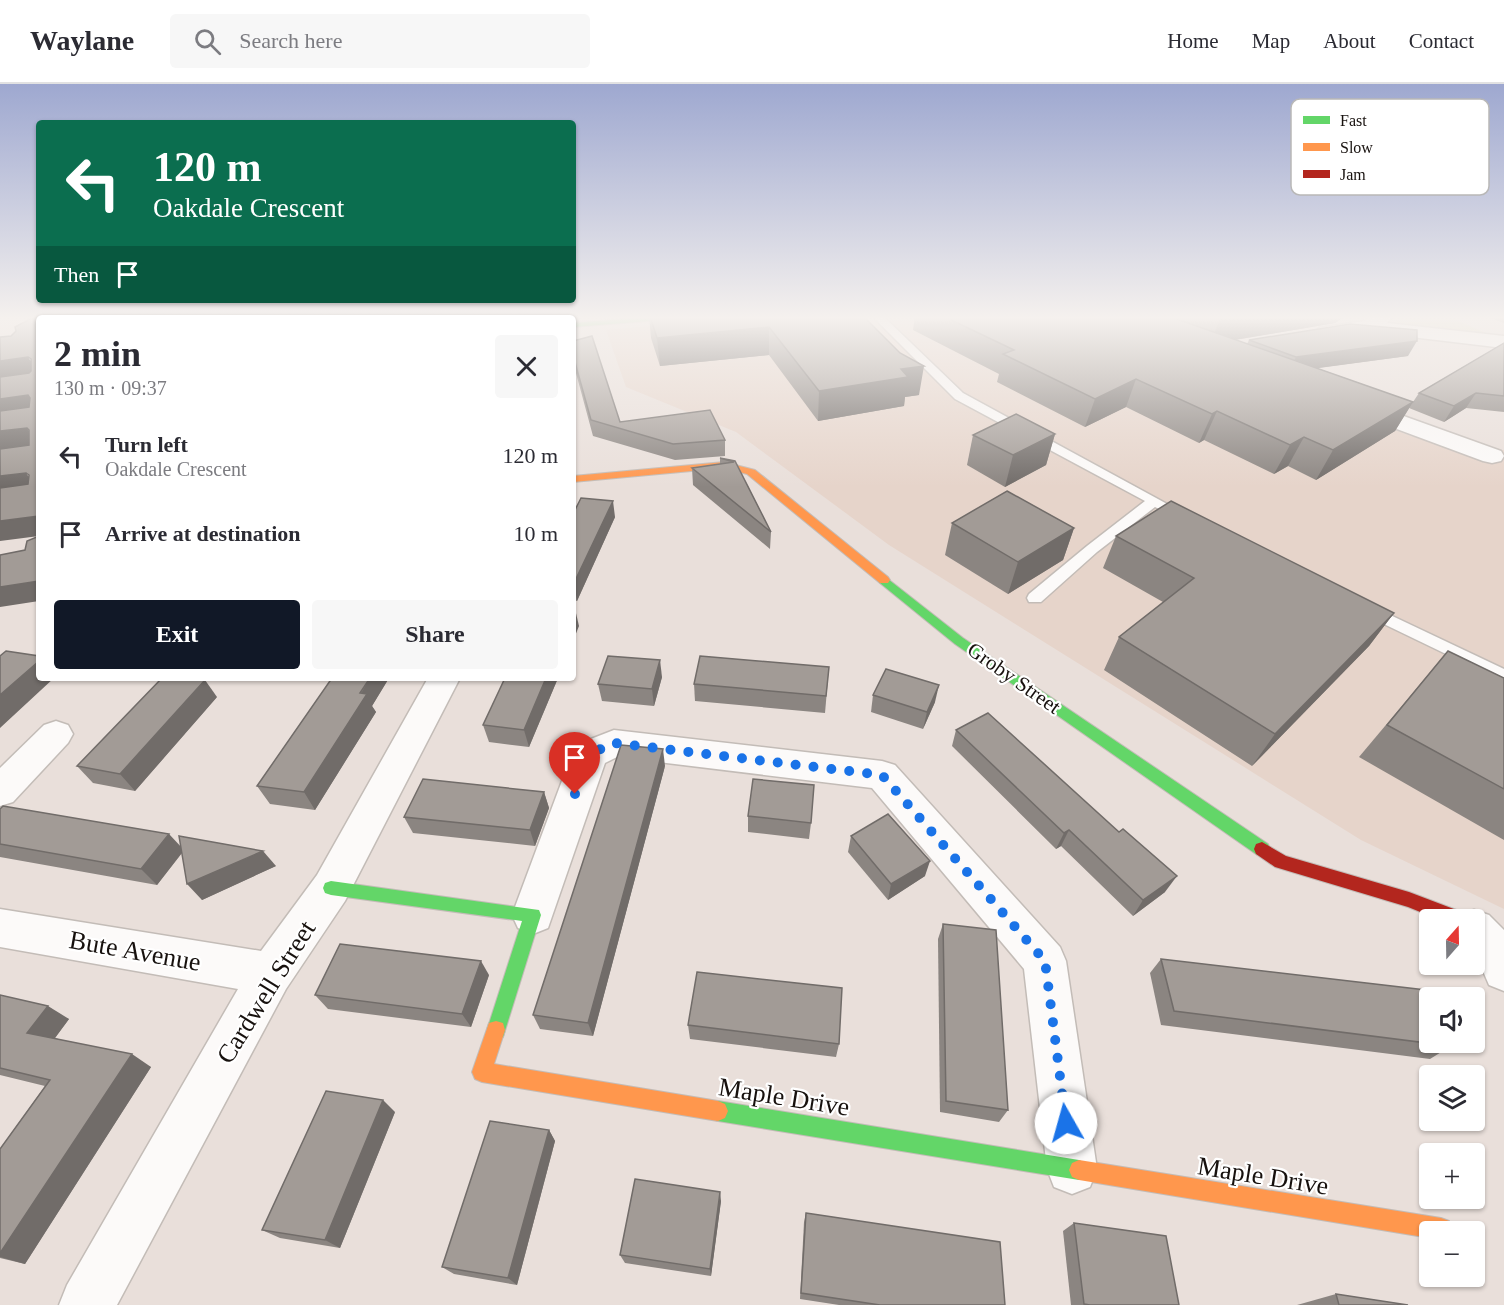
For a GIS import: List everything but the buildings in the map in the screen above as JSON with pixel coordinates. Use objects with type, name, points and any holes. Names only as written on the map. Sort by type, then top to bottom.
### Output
[{"type":"street","points":[[1339,400],[1498,458]]},
{"type":"street","name":"Groby Street","points":[[576,479],[724,465],[751,472],[959,641],[1281,862],[1432,909]]},
{"type":"street","name":"Cardwell Street","points":[[87,1305],[271,974],[331,888],[442,681]]},
{"type":"street","points":[[0,791],[56,734]]},
{"type":"street","points":[[331,888],[533,915],[590,754],[614,743],[882,775],[1045,961],[1072,1169]]},
{"type":"street","name":"Maple Drive","points":[[533,915],[482,1072],[1419,1225]]},
{"type":"street","name":"Bute Avenue","points":[[0,928],[271,974]]},
{"type":"street","points":[[1485,940],[1495,950],[1504,970]]},
{"type":"lane","points":[[935,373],[959,396],[1193,522]]},
{"type":"lane","points":[[1035,598],[1092,549],[1154,501]]},
{"type":"lane","points":[[1358,604],[1504,676]]},
{"type":"shaded area","points":[[621,373],[1242,373],[1411,436],[1490,450],[1504,450],[1504,909],[1361,840],[889,545],[736,432],[626,387]]},
{"type":"traffic: fast","points":[[884,580],[959,641],[1262,849]]},
{"type":"traffic: fast","points":[[331,888],[533,915],[496,1030]]},
{"type":"traffic: fast","points":[[718,1111],[1079,1170]]},
{"type":"traffic: slow","points":[[576,479],[724,465],[751,472],[884,580]]},
{"type":"traffic: slow","points":[[496,1030],[482,1072],[718,1111]]},
{"type":"traffic: slow","points":[[1079,1170],[1419,1225]]},
{"type":"traffic: jam","points":[[1262,849],[1281,862],[1432,909]]},
{"type":"route","points":[[575,794],[590,754],[614,743],[882,775],[1045,961],[1066,1123]]}]
